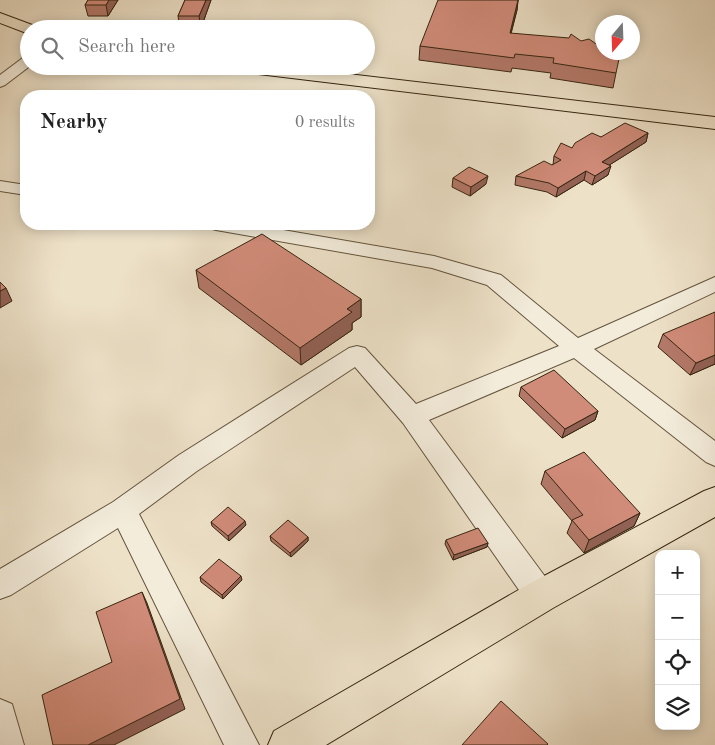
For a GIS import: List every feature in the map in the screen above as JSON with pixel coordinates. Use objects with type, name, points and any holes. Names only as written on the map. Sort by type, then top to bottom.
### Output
[{"type":"main road","points":[[0,18],[20,26]]},
{"type":"main road","points":[[310,75],[715,123]]},
{"type":"main road","points":[[288,745],[541,596],[715,501]]},
{"type":"street","points":[[0,82],[20,67]]},
{"type":"street","points":[[0,186],[20,189]]},
{"type":"street","points":[[250,230],[434,262],[494,280],[576,348],[715,455]]},
{"type":"street","points":[[412,416],[576,348],[715,284]]},
{"type":"street","points":[[0,585],[123,510],[188,463],[358,354],[412,416],[541,596]]},
{"type":"street","points":[[123,510],[242,745]]},
{"type":"street","points":[[0,716],[7,745]]},
{"type":"building","points":[[88,0],[109,0],[106,5],[85,5]]},
{"type":"building","points":[[185,0],[206,0],[199,16],[178,16]]},
{"type":"building","points":[[438,0],[518,0],[510,33],[569,38],[571,34],[581,41],[589,39],[595,43],[595,60],[619,60],[616,73],[553,63],[554,58],[515,54],[514,58],[420,46]]},
{"type":"building","points":[[625,123],[648,133],[602,162],[611,166],[595,176],[586,171],[558,188],[549,183],[516,176],[544,161],[552,165],[561,160],[554,156],[561,143],[572,148],[575,143],[592,133],[601,137]]},
{"type":"building","points":[[469,167],[488,176],[471,187],[453,178]]},
{"type":"building","points":[[262,234],[361,299],[347,309],[352,312],[300,348],[196,270]]},
{"type":"building","points":[[0,282],[6,288],[0,291]]},
{"type":"building","points":[[715,312],[715,355],[696,363],[663,334]]},
{"type":"building","points":[[554,370],[598,411],[565,429],[521,387]]},
{"type":"building","points":[[584,452],[640,513],[589,540],[572,520],[583,515],[545,471]]},
{"type":"building","points":[[228,507],[245,521],[228,536],[211,522]]},
{"type":"building","points":[[288,520],[308,537],[290,553],[270,536]]},
{"type":"building","points":[[478,528],[488,543],[454,555],[446,540]]},
{"type":"building","points":[[219,559],[241,576],[222,595],[200,577]]},
{"type":"building","points":[[142,592],[180,699],[88,745],[53,745],[42,695],[112,662],[96,612]]},
{"type":"building","points":[[501,701],[548,744],[462,745]]}]
